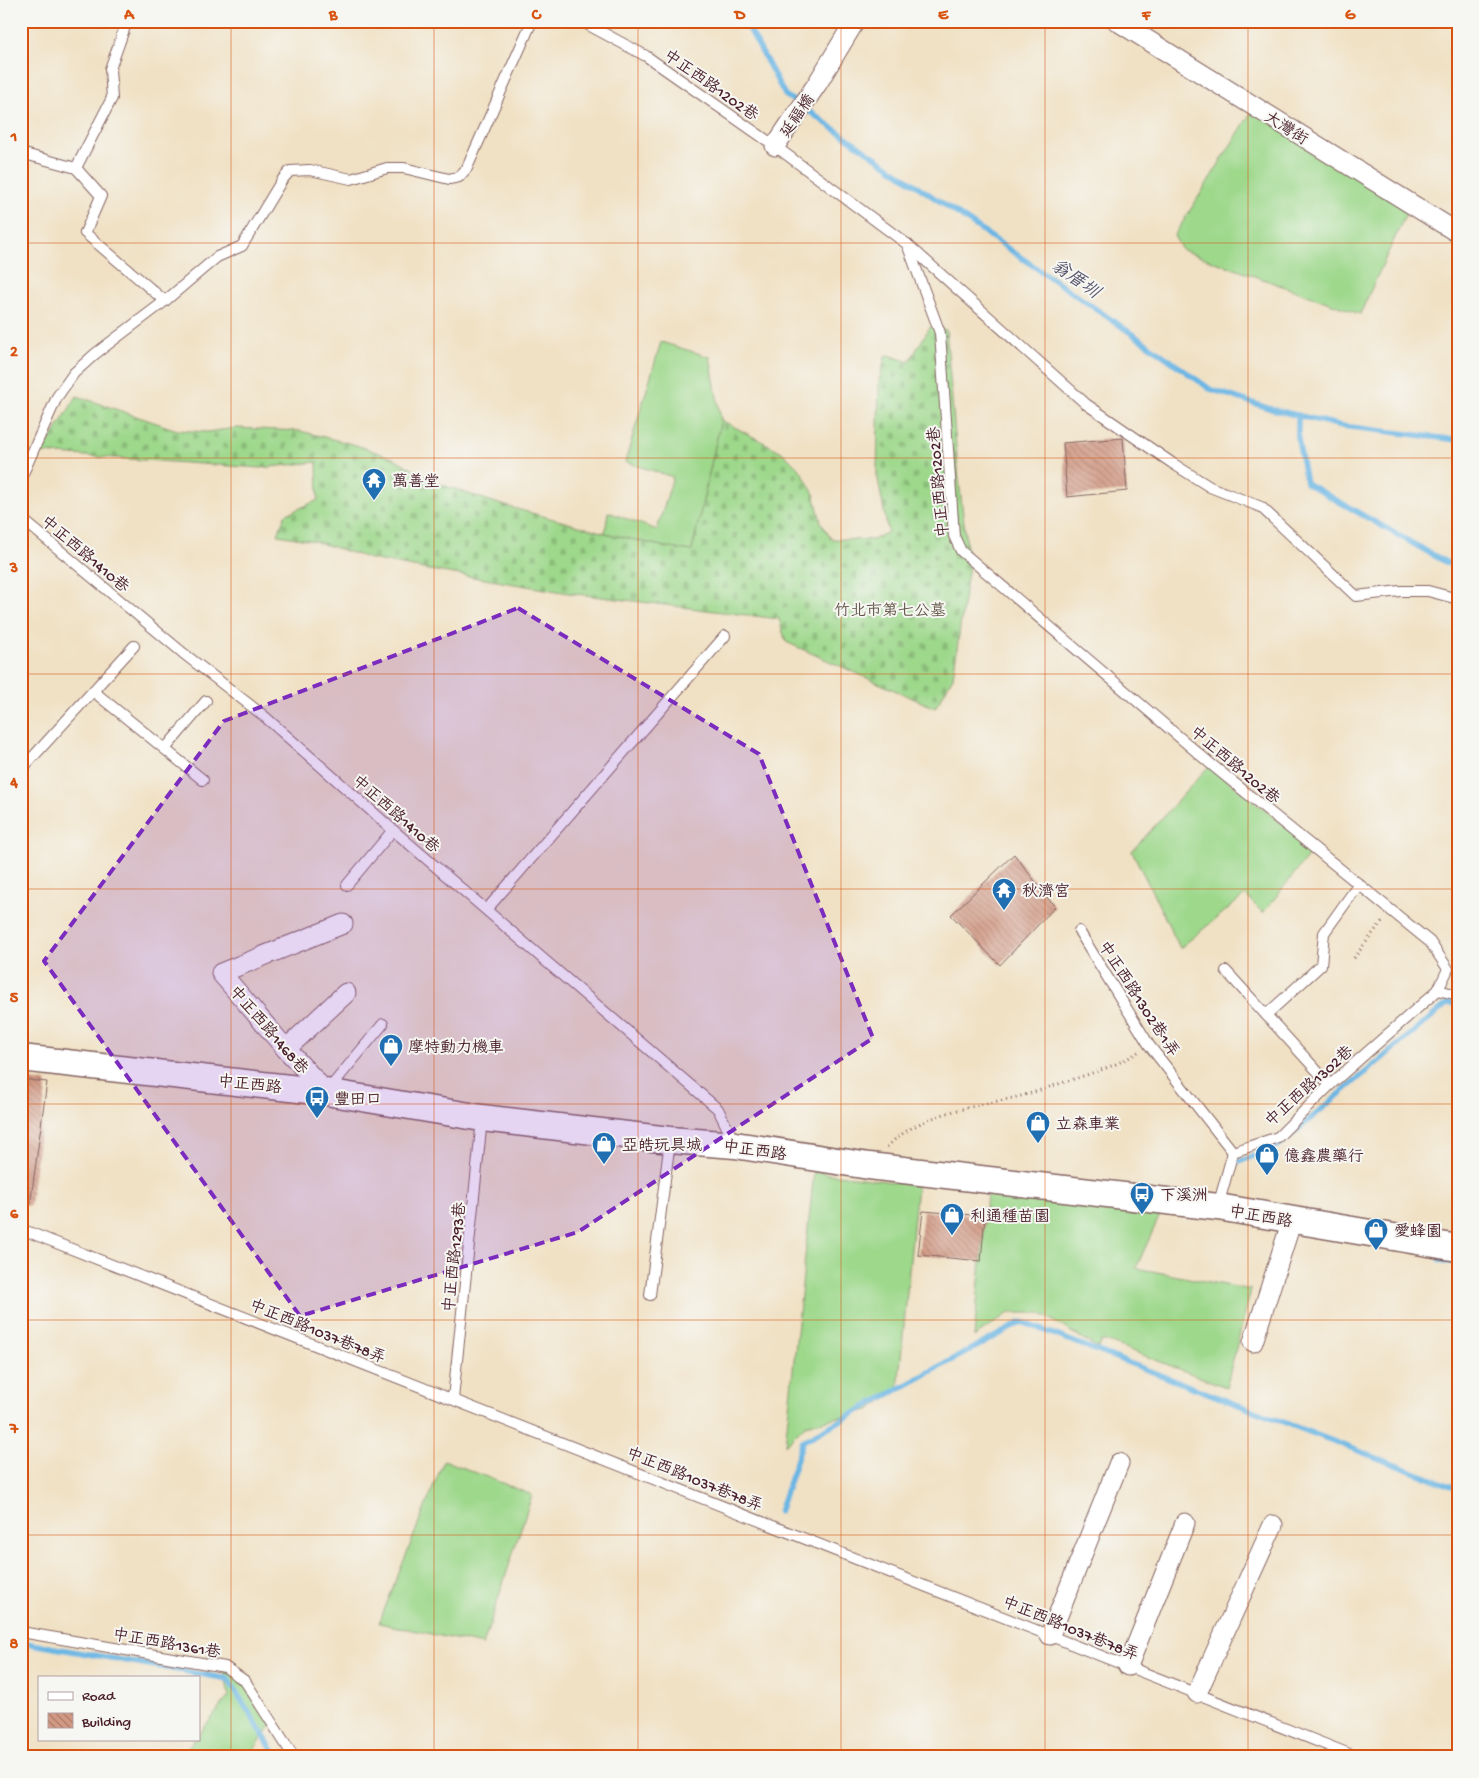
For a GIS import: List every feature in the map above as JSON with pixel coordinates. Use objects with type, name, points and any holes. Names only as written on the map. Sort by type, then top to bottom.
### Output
[{"type":"main road","name":"中正西路","points":[[21,1058],[326,1092],[482,1118],[670,1140],[735,1145],[869,1166],[1218,1207],[1458,1248]]},
{"type":"street","name":"延福橋","points":[[774,146],[817,84],[855,21]]},
{"type":"street","name":"大灣街","points":[[1117,21],[1458,233]]},
{"type":"street","name":"中正西路1468巷","points":[[326,1092],[286,1049],[221,973],[343,924]]},
{"type":"street","points":[[286,1049],[346,993]]},
{"type":"street","points":[[1253,1342],[1292,1220]]},
{"type":"street","points":[[1050,1635],[1118,1463]]},
{"type":"street","points":[[1128,1666],[1185,1523]]},
{"type":"street","points":[[1197,1693],[1273,1525]]},
{"type":"lane","points":[[76,168],[112,98],[110,69],[128,21]]},
{"type":"lane","points":[[21,478],[57,397],[74,373],[95,354],[165,301],[217,257],[242,246],[282,180],[290,171],[310,170],[351,179],[387,168],[404,168],[448,179],[459,177],[467,168],[532,21]]},
{"type":"lane","name":"中正西路1202巷","points":[[581,21],[646,56],[774,146],[907,244],[940,334],[954,536],[961,551],[1212,765],[1430,942],[1448,969],[1438,990]]},
{"type":"lane","points":[[1450,21],[1458,25]]},
{"type":"lane","points":[[21,153],[76,168],[101,196],[86,233],[165,301]]},
{"type":"lane","points":[[907,244],[1086,404],[1210,487],[1261,507],[1356,596],[1400,591],[1428,591],[1458,599]]},
{"type":"lane","name":"中正西路1410巷","points":[[21,518],[183,653],[264,716],[393,830],[718,1109],[735,1145]]},
{"type":"lane","points":[[487,909],[725,636]]},
{"type":"lane","points":[[21,770],[134,646]]},
{"type":"lane","points":[[94,691],[203,780]]},
{"type":"lane","points":[[165,749],[206,701]]},
{"type":"lane","points":[[347,885],[393,830]]},
{"type":"lane","points":[[1266,1015],[1321,965],[1324,933],[1359,884]]},
{"type":"lane","name":"中正西路1302巷1弄","points":[[1079,931],[1149,1045],[1233,1152]]},
{"type":"lane","points":[[1226,971],[1330,1085]]},
{"type":"lane","points":[[1438,990],[1458,995]]},
{"type":"lane","name":"中正西路1302巷","points":[[1233,1152],[1278,1137],[1330,1085],[1438,990]]},
{"type":"lane","points":[[326,1092],[383,1024]]},
{"type":"lane","name":"中正西路1293巷","points":[[453,1399],[482,1118]]},
{"type":"lane","points":[[650,1296],[670,1140]]},
{"type":"lane","points":[[1218,1207],[1233,1152]]},
{"type":"lane","name":"中正西路1037巷78弄","points":[[21,1229],[1357,1757]]},
{"type":"lane","name":"中正西路1361巷","points":[[21,1632],[225,1667],[245,1681],[294,1757]]},
{"type":"path","points":[[1354,958],[1391,910]]},
{"type":"path","points":[[869,1166],[894,1140],[918,1124],[958,1110],[1020,1096],[1126,1061],[1149,1045]]},
{"type":"highlighted area","points":[[518,608],[759,754],[873,1038],[578,1232],[300,1316],[44,961],[224,721]]},
{"type":"green space","points":[[1252,111],[1408,209],[1360,314],[1182,250],[1174,236]]},
{"type":"green space","name":"竹北市第七公墓","points":[[930,327],[946,330],[959,481],[969,565],[953,677],[935,708],[786,642],[779,619],[569,593],[424,569],[371,559],[314,541],[278,535],[285,515],[318,500],[317,462],[260,468],[42,453],[77,396],[177,430],[207,432],[236,428],[300,431],[356,445],[393,458],[440,484],[502,505],[605,533],[670,548],[692,551],[721,420],[782,452],[801,471],[814,494],[821,522],[831,539],[873,540],[888,532],[877,474],[879,381],[885,357],[889,355],[909,362]]},
{"type":"green space","points":[[661,342],[710,357],[721,420],[692,551],[670,548],[605,533],[608,512],[657,530],[673,477],[625,462]]},
{"type":"green space","points":[[1209,766],[1314,849],[1263,913],[1245,895],[1180,948],[1132,851]]},
{"type":"green space","points":[[814,1172],[917,1185],[898,1390],[869,1410],[805,1425],[785,1445]]},
{"type":"green space","points":[[987,1194],[1160,1215],[1136,1268],[1251,1290],[1226,1387],[1106,1341],[1101,1341],[1098,1348],[1040,1313],[1009,1313],[974,1337]]},
{"type":"green space","points":[[444,1460],[532,1495],[483,1645],[379,1623]]},
{"type":"green space","points":[[224,1669],[245,1683],[272,1724],[249,1757],[181,1757],[194,1740],[200,1740],[200,1733],[229,1696]]},
{"type":"building","points":[[1123,438],[1127,491],[1067,497],[1063,443]]},
{"type":"building","name":"秋濟宮","points":[[1014,854],[1055,907],[1000,965],[951,915]]},
{"type":"building","points":[[21,1079],[47,1082],[30,1206],[21,1205]]},
{"type":"building","name":"利通種苗園","points":[[923,1211],[985,1216],[981,1261],[918,1255]]},
{"type":"waterway","name":"翁厝圳","points":[[745,21],[785,95],[1210,389],[1271,409],[1342,426],[1458,440]]},
{"type":"waterway","points":[[1298,415],[1298,439],[1306,483],[1458,569]]},
{"type":"waterway","points":[[1239,1162],[1278,1146],[1448,1003],[1458,1005]]},
{"type":"waterway","points":[[1440,1260],[1458,1263]]},
{"type":"waterway","points":[[779,1512],[803,1441],[1022,1322],[1458,1489]]},
{"type":"waterway","points":[[21,1642],[228,1679],[277,1757]]},
{"type":"place","name":"萬善堂","points":[[374,501]]},
{"type":"place","name":"秋濟宮","points":[[1004,911]]},
{"type":"place","name":"摩特動力機車","points":[[391,1067]]},
{"type":"place","name":"豐田口","points":[[317,1119]]},
{"type":"place","name":"立森車業","points":[[1038,1144]]},
{"type":"place","name":"亞皓玩具城","points":[[604,1165]]},
{"type":"place","name":"億鑫農藥行","points":[[1267,1176]]},
{"type":"place","name":"下溪洲","points":[[1142,1215]]},
{"type":"place","name":"利通種苗園","points":[[952,1236]]},
{"type":"place","name":"愛蜂園","points":[[1376,1251]]}]
